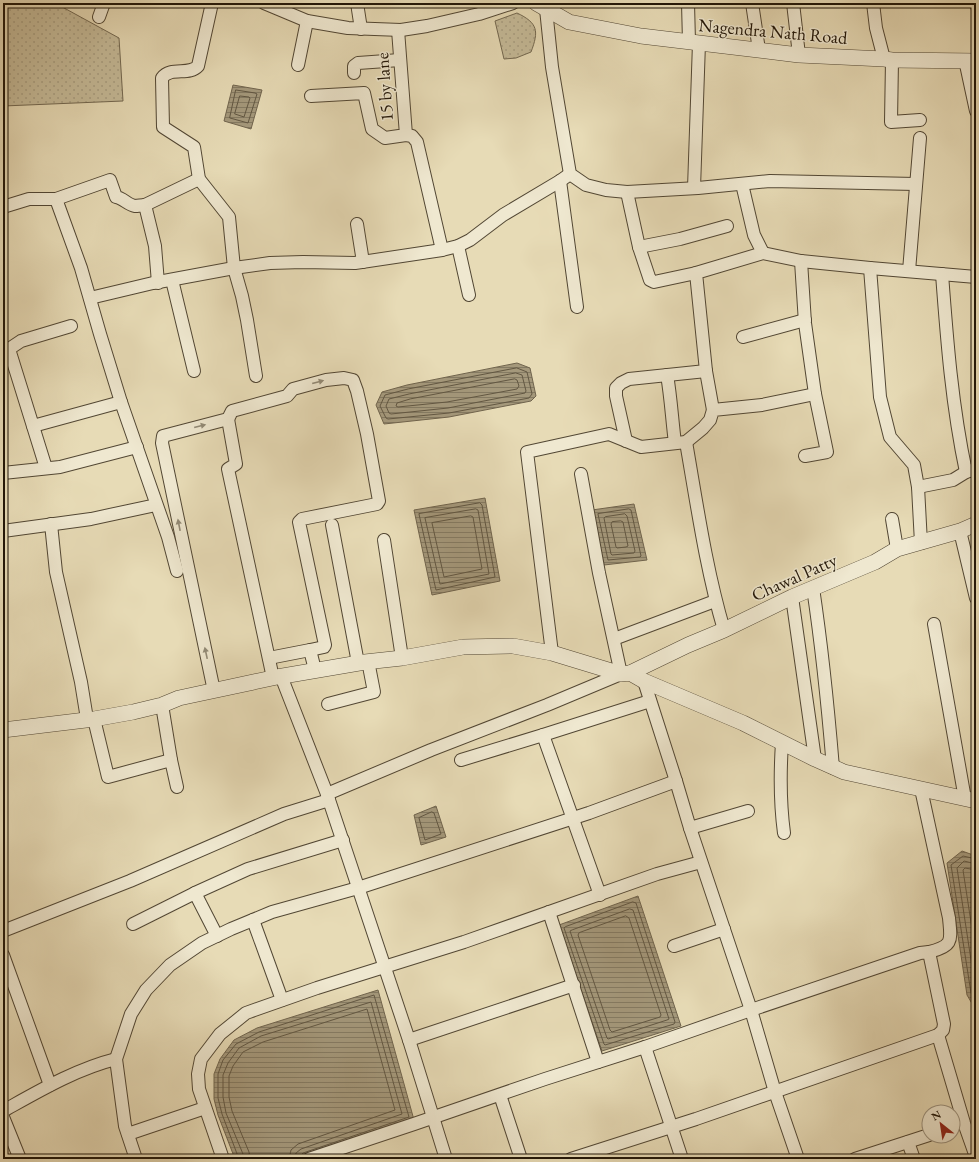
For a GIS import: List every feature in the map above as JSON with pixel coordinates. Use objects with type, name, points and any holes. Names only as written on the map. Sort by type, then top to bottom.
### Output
[{"type":"street","points":[[99,17],[104,3]]},
{"type":"street","points":[[212,3],[198,66],[192,70],[170,72],[165,74],[162,78],[163,127],[194,147],[199,179],[229,217],[234,268],[247,320],[256,376]]},
{"type":"street","points":[[264,3],[307,20],[348,28],[398,30],[427,26],[471,16],[513,3]]},
{"type":"street","points":[[357,3],[361,29]]},
{"type":"street","points":[[688,3],[694,42],[694,188]]},
{"type":"street","points":[[752,3],[759,50]]},
{"type":"street","points":[[793,3],[799,55]]},
{"type":"street","points":[[873,3],[876,28],[888,60],[891,122],[920,120]]},
{"type":"street","points":[[541,6],[552,66],[565,178],[577,307]]},
{"type":"street","name":"Nagendra Nath Road","points":[[541,6],[569,22],[641,36],[799,55],[888,60],[971,60]]},
{"type":"street","points":[[298,66],[307,20]]},
{"type":"street","name":"15 by lane","points":[[311,96],[364,93],[372,129],[384,138],[406,135],[398,30]]},
{"type":"street","points":[[354,73],[354,66],[358,63],[400,60]]},
{"type":"street","points":[[971,60],[976,112]]},
{"type":"street","points":[[406,135],[412,136],[416,142],[442,250]]},
{"type":"street","points":[[909,271],[920,138]]},
{"type":"street","points":[[90,298],[234,268],[270,263],[362,262],[442,250],[458,246],[470,240],[503,215],[565,178],[606,190],[627,192],[770,181],[916,184]]},
{"type":"street","points":[[3,207],[29,200],[56,199],[110,180],[116,197],[122,198],[134,206],[145,205],[199,179]]},
{"type":"street","points":[[742,184],[754,235],[763,253]]},
{"type":"street","points":[[627,192],[639,247],[648,277],[652,282],[696,273],[763,253],[801,261],[976,277]]},
{"type":"street","points":[[56,199],[81,268],[121,402],[136,447],[142,458],[156,505],[168,537],[177,571]]},
{"type":"street","points":[[145,205],[155,246],[158,283]]},
{"type":"street","points":[[357,224],[362,262]]},
{"type":"street","points":[[639,247],[680,239],[727,226]]},
{"type":"street","points":[[458,246],[469,294]]},
{"type":"street","points":[[801,261],[805,320],[815,394],[827,452],[806,456]]},
{"type":"street","points":[[870,268],[880,397],[890,437],[914,466],[918,487],[922,543]]},
{"type":"street","points":[[552,653],[527,452],[609,434],[641,447],[680,442],[703,428],[710,420],[713,410],[706,371],[696,273]]},
{"type":"street","points":[[918,487],[953,480],[971,471],[957,428],[950,378],[942,274]]},
{"type":"street","points":[[172,280],[194,371]]},
{"type":"street","points":[[743,337],[805,320]]},
{"type":"street","points":[[46,468],[9,348],[21,341],[71,326]]},
{"type":"street","points":[[626,441],[616,396],[616,388],[621,383],[629,379],[706,371]]},
{"type":"street","points":[[667,375],[672,404],[672,424],[680,442],[715,601],[724,630]]},
{"type":"street","points":[[269,658],[324,647],[325,644],[298,522],[299,520],[378,504],[379,501],[367,434],[357,391],[352,380],[344,378],[326,380],[293,389],[287,396],[232,411],[228,419],[236,464],[228,469],[269,658],[328,797],[385,966],[446,1159]]},
{"type":"street","points":[[713,410],[762,405],[815,394]]},
{"type":"street","points":[[33,426],[121,402]]},
{"type":"street","points":[[214,691],[162,443],[163,436],[228,419]]},
{"type":"street","points":[[3,473],[60,466],[136,447]]},
{"type":"street","points":[[580,474],[599,573],[614,639],[626,674]]},
{"type":"street","points":[[3,532],[91,519],[156,505]]},
{"type":"street","points":[[892,519],[897,549]]},
{"type":"street","points":[[51,524],[56,572],[90,719],[108,777],[171,760]]},
{"type":"street","name":"Chawal Patty","points":[[626,674],[724,630],[792,597],[875,562],[897,549],[960,531],[976,524]]},
{"type":"street","points":[[328,704],[374,692],[363,662],[332,525]]},
{"type":"street","points":[[960,531],[976,598]]},
{"type":"street","points":[[384,540],[402,658]]},
{"type":"street","points":[[813,588],[822,647],[834,768]]},
{"type":"street","points":[[792,597],[815,759]]},
{"type":"street","points":[[614,639],[715,601]]},
{"type":"street","points":[[3,730],[133,712],[162,705],[179,698],[277,677],[363,662],[402,658],[463,647],[513,646],[552,653],[626,674],[743,723],[844,772],[971,800],[934,624]]},
{"type":"street","points":[[310,650],[315,670]]},
{"type":"street","points":[[3,932],[130,881],[284,814],[328,797],[431,750],[626,674]]},
{"type":"street","points":[[644,681],[700,862],[751,1010],[775,1092],[798,1159]]},
{"type":"street","points":[[461,760],[650,701]]},
{"type":"street","points":[[162,705],[177,787]]},
{"type":"street","points":[[543,735],[600,894]]},
{"type":"street","points":[[782,742],[780,777],[781,809],[784,833]]},
{"type":"street","points":[[136,1159],[125,1126],[116,1059],[131,1014],[146,990],[170,965],[202,943],[272,912],[358,888],[572,819],[676,781]]},
{"type":"street","points":[[309,1159],[645,1047],[920,953],[942,949],[948,944],[950,935],[949,918],[921,789]]},
{"type":"street","points":[[690,828],[748,811]]},
{"type":"street","points":[[134,924],[195,892],[248,869],[343,840]]},
{"type":"street","points":[[222,1159],[199,1090],[198,1074],[201,1059],[220,1034],[246,1013],[385,966],[464,942],[657,874],[700,862]]},
{"type":"street","points":[[195,892],[216,936]]},
{"type":"street","points":[[549,912],[598,1062]]},
{"type":"street","points":[[253,920],[282,1000]]},
{"type":"street","points":[[674,946],[724,929]]},
{"type":"street","points":[[571,1159],[672,1127],[938,1035],[943,1030],[944,1024],[930,952]]},
{"type":"street","points":[[3,955],[50,1085]]},
{"type":"street","points":[[409,1040],[574,985]]},
{"type":"street","points":[[938,1035],[953,1104]]},
{"type":"street","points":[[645,1047],[682,1159]]},
{"type":"street","points":[[3,1111],[50,1085],[100,1063],[116,1059]]},
{"type":"street","points":[[500,1095],[521,1159]]},
{"type":"street","points":[[128,1134],[205,1108]]},
{"type":"street","points":[[3,1117],[20,1159]]},
{"type":"street","points":[[961,1130],[976,1157]]},
{"type":"street","points":[[855,1159],[921,1138]]},
{"type":"street","points":[[908,1142],[914,1159]]},
{"type":"shaded area","points":[[3,3],[55,3],[119,38],[123,101],[3,106]]},
{"type":"shaded area","points":[[517,13],[533,24],[536,33],[534,45],[531,52],[516,58],[504,59],[495,21]]},
{"type":"water","points":[[233,85],[262,90],[251,129],[224,121]]},
{"type":"water","points":[[517,363],[530,368],[536,396],[531,401],[449,417],[384,424],[376,405],[382,392],[407,385]]},
{"type":"water","points":[[485,498],[500,581],[432,595],[414,510]]},
{"type":"water","points":[[634,504],[647,560],[604,565],[592,510]]},
{"type":"water","points":[[436,806],[446,837],[421,845],[414,815]]},
{"type":"water","points":[[962,851],[976,856],[976,1027],[974,1007],[967,995],[947,863]]},
{"type":"water","points":[[638,896],[681,1026],[602,1051],[559,925]]},
{"type":"water","points":[[378,990],[414,1120],[299,1159],[235,1159],[218,1115],[214,1099],[214,1074],[220,1059],[234,1040],[257,1028]]},
{"type":"waterway","points":[[971,3],[976,29]]}]
